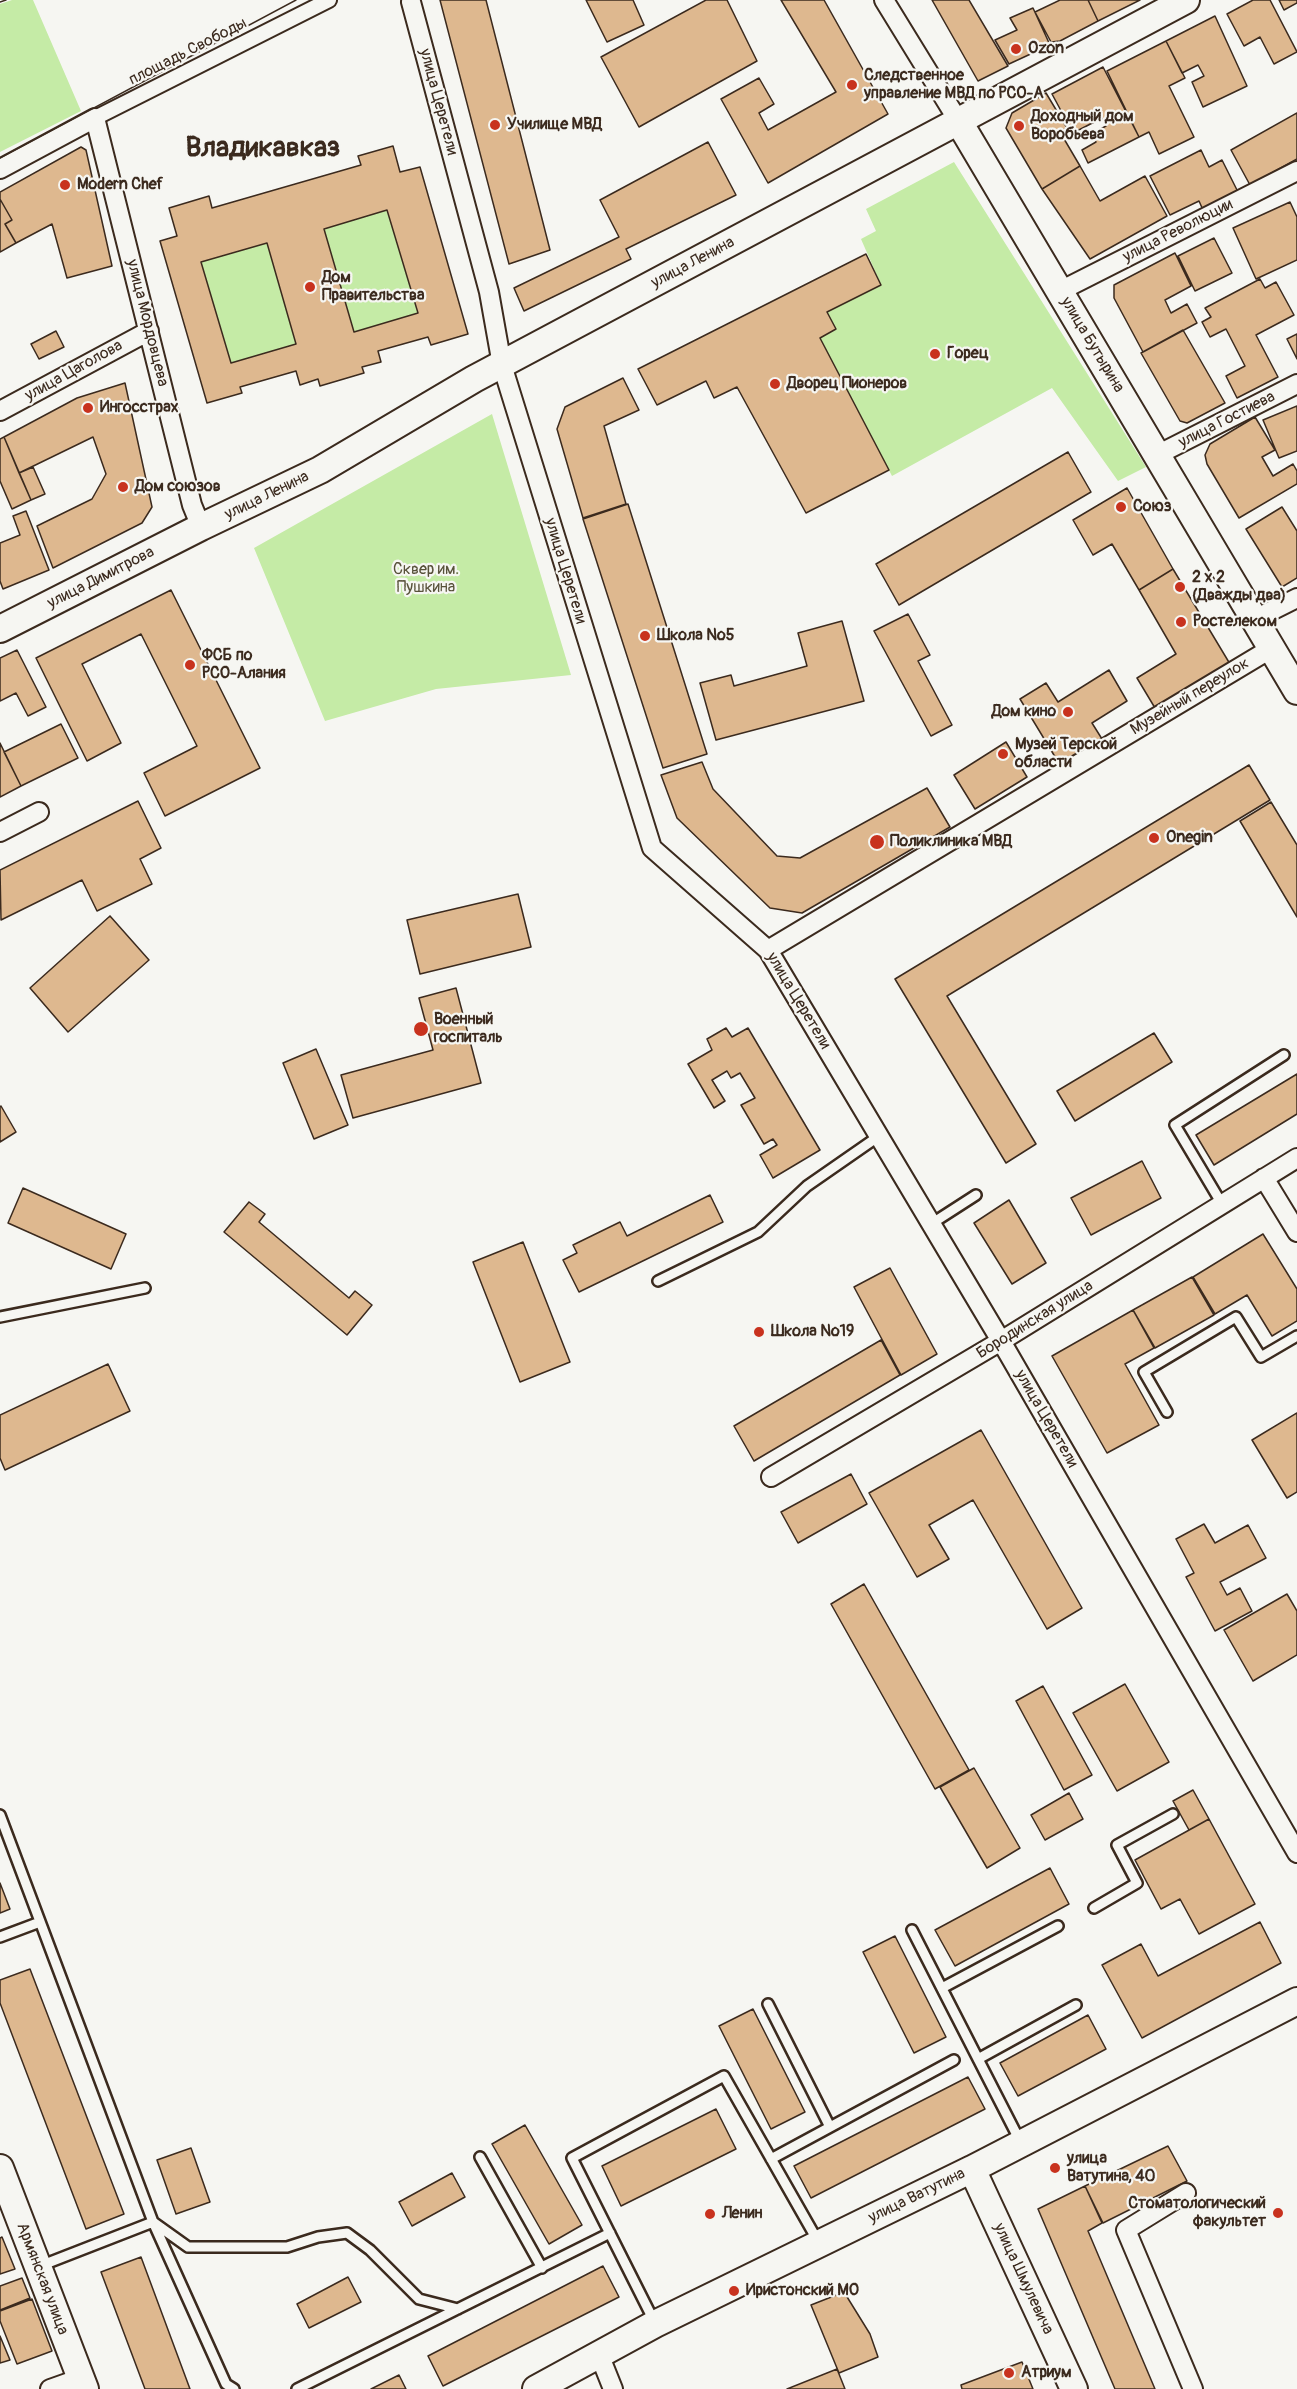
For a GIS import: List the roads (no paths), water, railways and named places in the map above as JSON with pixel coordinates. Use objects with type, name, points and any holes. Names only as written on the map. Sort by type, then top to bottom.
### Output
[{"type":"main road","name":"улица Ленина","points":[[201,527],[320,470],[501,365],[1186,0]]},
{"type":"main road","name":"улица Бутырина","points":[[958,122],[1297,691]]},
{"type":"main road","name":"улица Димитрова","points":[[0,629],[201,527]]},
{"type":"main road","name":"улица Ватутина","points":[[536,2389],[655,2324],[972,2169],[1297,2001]]},
{"type":"main road","name":"Армянская улица","points":[[0,2168],[83,2384]]},
{"type":"main road","name":"улица Шмулевича","points":[[972,2169],[1074,2389]]},
{"type":"street","name":"площадь Свободы","points":[[95,118],[329,0]]},
{"type":"street","name":"улица Бутырина","points":[[884,0],[958,122]]},
{"type":"street","name":"улица Церетели","points":[[411,1],[489,292],[501,365],[652,848],[768,950],[1001,1341],[1297,1853]]},
{"type":"street","points":[[0,169],[95,118]]},
{"type":"street","name":"улица Мордовцева","points":[[95,118],[192,505],[201,527]]},
{"type":"street","name":"улица Революции","points":[[1060,291],[1297,171]]},
{"type":"street","name":"улица Цаголова","points":[[0,411],[149,331]]},
{"type":"street","name":"улица Гостиева","points":[[1158,455],[1297,384]]},
{"type":"street","points":[[1255,620],[1297,598]]},
{"type":"street","name":"Музейный переулок","points":[[768,950],[1272,648]]},
{"type":"street","points":[[0,832],[39,812]]},
{"type":"street","name":"Бородинская улица","points":[[771,1477],[1001,1341],[1297,1158]]},
{"type":"street","points":[[1264,1178],[1297,1232]]},
{"type":"street","points":[[1186,2193],[1126,2230],[1193,2389]]},
{"type":"street","points":[[599,2354],[613,2389]]},
{"type":"street","points":[[50,2389],[83,2384]]},
{"type":"lane","points":[[1222,1204],[1175,1125],[1284,1055]]},
{"type":"lane","points":[[658,1281],[758,1232],[807,1186],[879,1136]]},
{"type":"lane","points":[[931,1224],[976,1195]]},
{"type":"lane","points":[[0,1317],[145,1288]]},
{"type":"lane","points":[[1167,1412],[1144,1372],[1236,1317],[1261,1358],[1297,1336]]},
{"type":"lane","points":[[1094,1908],[1137,1883],[1117,1845],[1173,1814]]},
{"type":"lane","points":[[0,1815],[153,2222],[226,2384],[234,2389]]},
{"type":"lane","points":[[0,1937],[40,1922]]},
{"type":"lane","points":[[942,1988],[1058,1926]]},
{"type":"lane","points":[[912,1930],[1021,2143]]},
{"type":"lane","points":[[768,2004],[830,2127]]},
{"type":"lane","points":[[978,2060],[1076,2005]]},
{"type":"lane","points":[[771,2159],[954,2060]]},
{"type":"lane","points":[[655,2324],[572,2158],[724,2076],[819,2243]]},
{"type":"lane","points":[[480,2157],[542,2268]]},
{"type":"lane","points":[[37,2267],[153,2222]]},
{"type":"lane","points":[[153,2222],[188,2247],[287,2247],[318,2237],[347,2234],[370,2250],[419,2300],[459,2310]]},
{"type":"lane","points":[[297,2389],[610,2233]]},
{"type":"tram line","points":[[0,2],[6,0]]},
{"type":"tram line","points":[[0,158],[296,0]]},
{"type":"place","name":"Ozon","points":[[1016,49]]},
{"type":"place","name":"Следственное управление МВД по РСО-А","points":[[852,85]]},
{"type":"place","name":"Училище МВД","points":[[495,125]]},
{"type":"place","name":"Доходный дом Воробьева","points":[[1019,126]]},
{"type":"place","name":"Modern Chef","points":[[65,185]]},
{"type":"place","name":"Дом Правительства","points":[[310,287]]},
{"type":"place","name":"Горец","points":[[935,354]]},
{"type":"place","name":"Дворец Пионеров","points":[[775,384]]},
{"type":"place","name":"Ингосстрах","points":[[88,408]]},
{"type":"place","name":"Дом союзов","points":[[123,487]]},
{"type":"place","name":"Союз","points":[[1121,507]]},
{"type":"place","name":"2 х 2 (Дважды два)","points":[[1180,587]]},
{"type":"place","name":"Ростелеком","points":[[1181,622]]},
{"type":"place","name":"Школа №5","points":[[645,636]]},
{"type":"place","name":"ФСБ по РСО-Алания","points":[[190,665]]},
{"type":"place","name":"Дом кино","points":[[1068,712]]},
{"type":"place","name":"Музей Терской области","points":[[1003,754]]},
{"type":"place","name":"Onegin","points":[[1154,838]]},
{"type":"place","name":"Поликлиника МВД","points":[[877,842]]},
{"type":"place","name":"Военный госпиталь","points":[[421,1029]]},
{"type":"place","name":"Школа №19","points":[[759,1332]]},
{"type":"place","name":"улица Ватутина, 40","points":[[1055,2168]]},
{"type":"place","name":"Стоматологический факультет","points":[[1278,2213]]},
{"type":"place","name":"Ленин","points":[[710,2214]]},
{"type":"place","name":"Иристонский МО","points":[[734,2291]]},
{"type":"place","name":"Атриум","points":[[1009,2373]]},
{"type":"district","name":"Владикавказ","points":[[263,149]]},
{"type":"park label","name":"Сквер им. Пушкина","points":[[426,579]]}]
